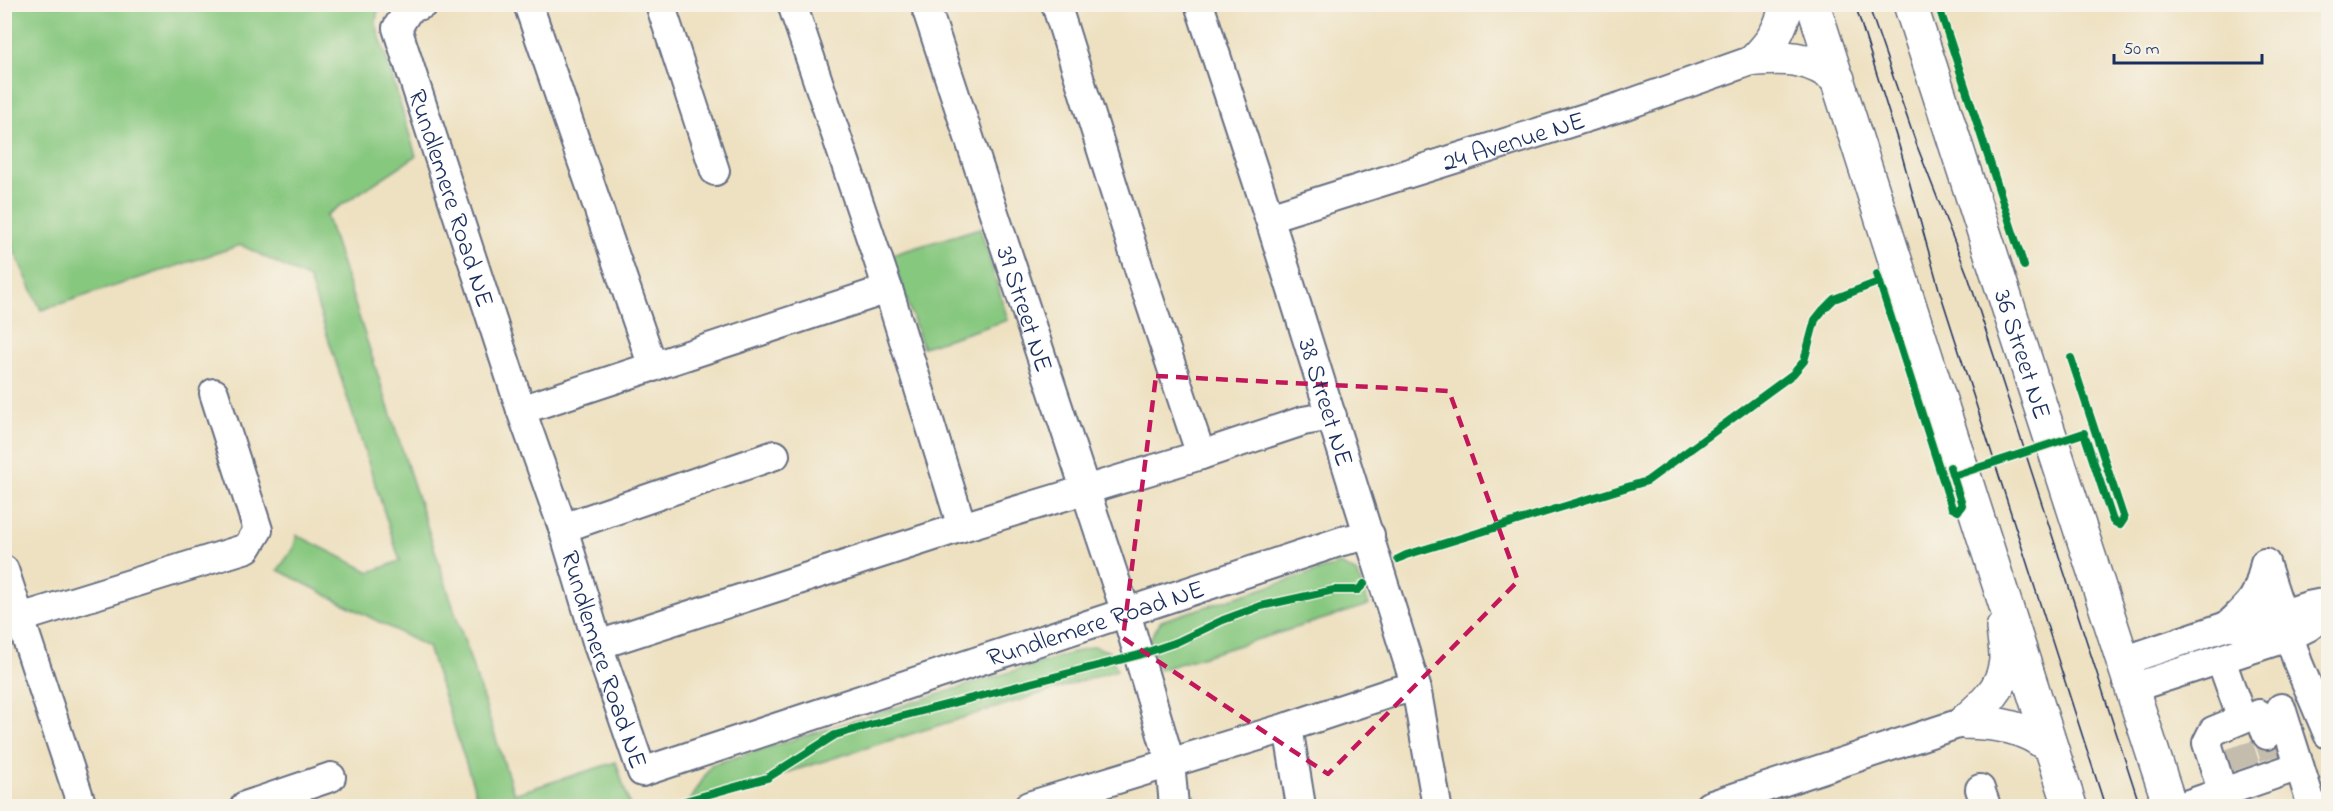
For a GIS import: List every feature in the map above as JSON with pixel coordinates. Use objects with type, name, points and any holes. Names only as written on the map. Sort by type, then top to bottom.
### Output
[{"type":"main road","points":[[1756,59],[1774,40],[1781,26],[1787,4]]},
{"type":"main road","points":[[1813,4],[2070,807]]},
{"type":"main road","name":"36 Street NE","points":[[1910,4],[2170,807]]},
{"type":"main road","points":[[1756,59],[1805,60],[1838,79]]},
{"type":"main road","points":[[1964,722],[1993,695],[2006,664],[1999,584]]},
{"type":"main road","points":[[1964,722],[2000,723],[2021,729],[2051,748]]},
{"type":"street","name":"Rundlemere Road NE","points":[[423,4],[409,9],[397,28],[521,410],[563,528],[598,645],[642,772],[1342,540],[1370,535]]},
{"type":"street","points":[[528,4],[653,367]]},
{"type":"street","points":[[660,4],[715,171]]},
{"type":"street","points":[[792,4],[888,289],[962,527]]},
{"type":"street","name":"39 Street NE","points":[[925,4],[1126,613],[1170,762],[1174,807]]},
{"type":"street","points":[[1056,4],[1140,272],[1202,455]]},
{"type":"street","name":"38 Street NE","points":[[1199,4],[1370,535],[1416,687],[1437,807]]},
{"type":"street","name":"24 Avenue NE","points":[[1269,218],[1613,110],[1756,59]]},
{"type":"street","points":[[521,410],[888,289]]},
{"type":"street","points":[[13,621],[247,548],[258,530],[214,393]]},
{"type":"street","points":[[598,645],[962,527],[1202,455],[1303,421],[1332,416]]},
{"type":"street","points":[[563,528],[775,455]]},
{"type":"street","points":[[2127,675],[2227,626],[2252,603],[2259,590],[2265,563],[2285,626],[2328,734]]},
{"type":"street","points":[[4,570],[13,621],[82,807]]},
{"type":"street","points":[[2127,675],[2221,660],[2328,602]]},
{"type":"street","points":[[2227,626],[2308,627],[2328,612]]},
{"type":"street","points":[[2221,660],[2261,744],[2312,807]]},
{"type":"street","points":[[1029,807],[1393,692],[1416,687]]},
{"type":"street","points":[[2183,807],[2225,800],[2261,744],[2314,698]]},
{"type":"street","points":[[1709,807],[1964,722]]},
{"type":"street","points":[[1288,727],[1300,807]]},
{"type":"street","points":[[2225,800],[2207,743],[2213,731],[2261,744]]},
{"type":"street","points":[[244,807],[331,777]]},
{"type":"highlighted area","points":[[1156,376],[1449,391],[1518,581],[1328,774],[1123,638]]},
{"type":"green space","points":[[5,5],[382,5],[377,13],[376,24],[416,156],[326,215],[514,794],[616,762],[630,806],[480,806],[428,647],[278,570],[293,549],[297,535],[370,572],[400,561],[309,279],[241,245],[41,310],[5,231]]},
{"type":"green space","points":[[980,228],[1008,320],[923,347],[891,255]]},
{"type":"green space","points":[[1340,564],[1357,573],[1369,605],[1159,670],[1150,639],[1161,621]]},
{"type":"green space","points":[[1094,646],[1110,652],[1117,670],[689,803],[711,765]]},
{"type":"tunnel","points":[[2267,735],[2274,757]]},
{"type":"tunnel","points":[[2239,745],[2246,767]]},
{"type":"tram line","points":[[1855,4],[1901,152],[1939,289],[2105,806]]},
{"type":"tram line","points":[[1868,4],[1917,146],[1969,279],[2140,806]]},
{"type":"cycle path","points":[[1938,4],[2024,266]]},
{"type":"cycle path","points":[[1877,274],[1952,508],[1958,511],[1962,505],[1950,467]]},
{"type":"cycle path","points":[[1398,559],[1647,481],[1793,374],[1804,361],[1815,320],[1823,310],[1834,299],[1873,284]]},
{"type":"cycle path","points":[[2071,358],[2124,519],[2120,525],[2113,521],[2086,439]]},
{"type":"cycle path","points":[[1953,476],[2084,433]]},
{"type":"cycle path","points":[[667,806],[767,778],[835,735],[1139,655],[1177,642],[1223,620],[1261,606],[1334,590],[1358,590],[1364,584]]}]
